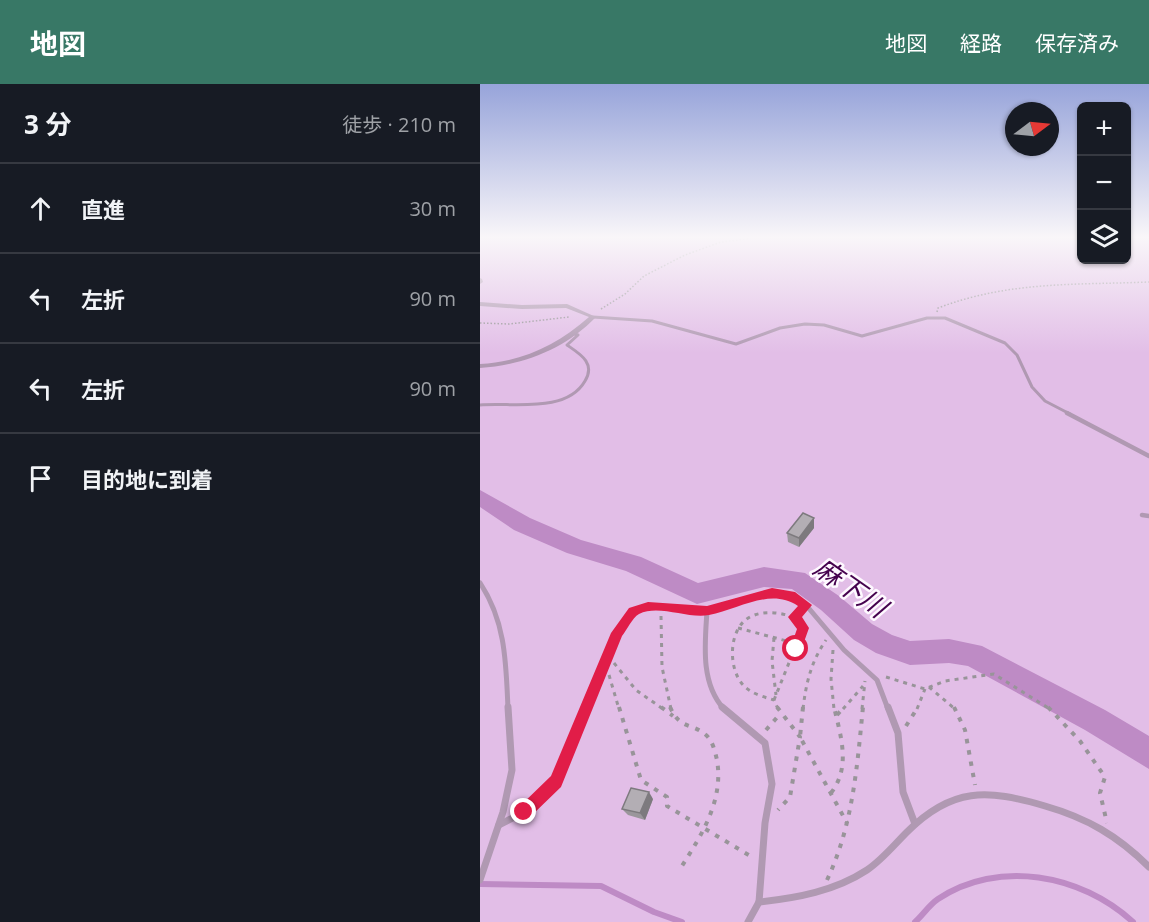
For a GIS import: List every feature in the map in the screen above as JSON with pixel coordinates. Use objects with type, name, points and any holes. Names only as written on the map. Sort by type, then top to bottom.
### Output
[{"type":"street","points":[[480,304],[522,307],[567,306],[593,316]]},
{"type":"street","points":[[480,366],[512,364],[537,356],[593,316]]},
{"type":"lane","points":[[593,316],[652,321],[736,344],[789,326],[805,324],[824,325],[862,336],[936,318],[962,324],[1005,343],[1017,355],[1032,387],[1046,401],[1149,456]]},
{"type":"lane","points":[[480,405],[551,403],[576,393],[584,385],[589,375],[589,363],[584,355],[567,345],[578,335],[572,333]]},
{"type":"lane","points":[[1142,515],[1149,516]]},
{"type":"lane","points":[[480,583],[489,594],[501,621],[508,668],[513,768],[499,825],[480,880]]},
{"type":"lane","points":[[499,825],[524,812],[556,782],[622,623],[633,612],[648,606],[707,611],[772,593],[791,596],[806,605],[830,636],[877,680],[898,733],[903,792],[915,824]]},
{"type":"lane","points":[[707,611],[705,654],[710,686],[716,701],[765,743],[772,784],[765,823],[759,902],[748,922]]},
{"type":"lane","points":[[759,902],[802,898],[844,884],[869,869],[915,824],[944,806],[977,794],[1001,794],[1072,813],[1109,829],[1149,867]]},
{"type":"path","points":[[601,309],[625,294],[646,275]]},
{"type":"path","points":[[936,318],[938,308],[996,288],[1021,284],[1149,282]]},
{"type":"path","points":[[480,323],[533,322],[583,313]]},
{"type":"path","points":[[794,617],[806,605]]},
{"type":"path","points":[[662,608],[663,663],[675,717]]},
{"type":"path","points":[[765,612],[778,612],[794,617],[803,628],[775,698],[760,696],[739,680],[733,660],[733,646],[738,628],[746,618],[765,612]]},
{"type":"path","points":[[738,628],[798,644]]},
{"type":"path","points":[[765,823],[790,797],[806,680],[817,653],[830,636]]},
{"type":"path","points":[[774,638],[772,661],[775,698],[780,714],[800,737],[848,825]]},
{"type":"path","points":[[830,794],[840,779],[843,767],[831,676],[836,642]]},
{"type":"path","points":[[607,658],[636,690],[675,717],[681,724],[706,735],[715,753],[720,779],[716,802],[705,829],[680,869]]},
{"type":"path","points":[[607,658],[641,780],[667,797],[667,806],[746,854]]},
{"type":"path","points":[[820,892],[838,857],[848,825],[859,765],[863,686],[868,671],[926,688],[954,707],[970,743],[977,794]]},
{"type":"path","points":[[898,733],[917,709],[926,688],[945,681],[994,674],[1044,703],[1080,741],[1104,777],[1099,794],[1109,829]]},
{"type":"path","points":[[836,716],[863,686]]},
{"type":"path","points":[[760,738],[780,714]]},
{"type":"shaded area","points":[[480,275],[1149,275],[1149,922],[480,922]]},
{"type":"building","points":[[803,513],[814,518],[799,538],[787,533]]},
{"type":"building","points":[[631,788],[649,792],[640,813],[622,809]]},
{"type":"waterway","name":"麻下川","points":[[480,497],[522,524],[575,547],[633,564],[697,594],[764,577],[797,580],[830,603],[863,632],[885,645],[910,653],[949,651],[972,655],[1095,720],[1149,754]]},
{"type":"waterway","points":[[915,922],[935,901],[961,887],[986,879],[1012,876],[1064,883],[1089,893],[1112,906],[1133,922]]},
{"type":"waterway","points":[[480,884],[601,886],[654,912],[682,922]]},
{"type":"route","points":[[524,812],[548,792],[556,782],[617,633],[622,623],[633,612],[648,606],[707,611],[772,593],[791,596],[806,605],[800,614],[794,617],[803,628],[796,649]]}]
